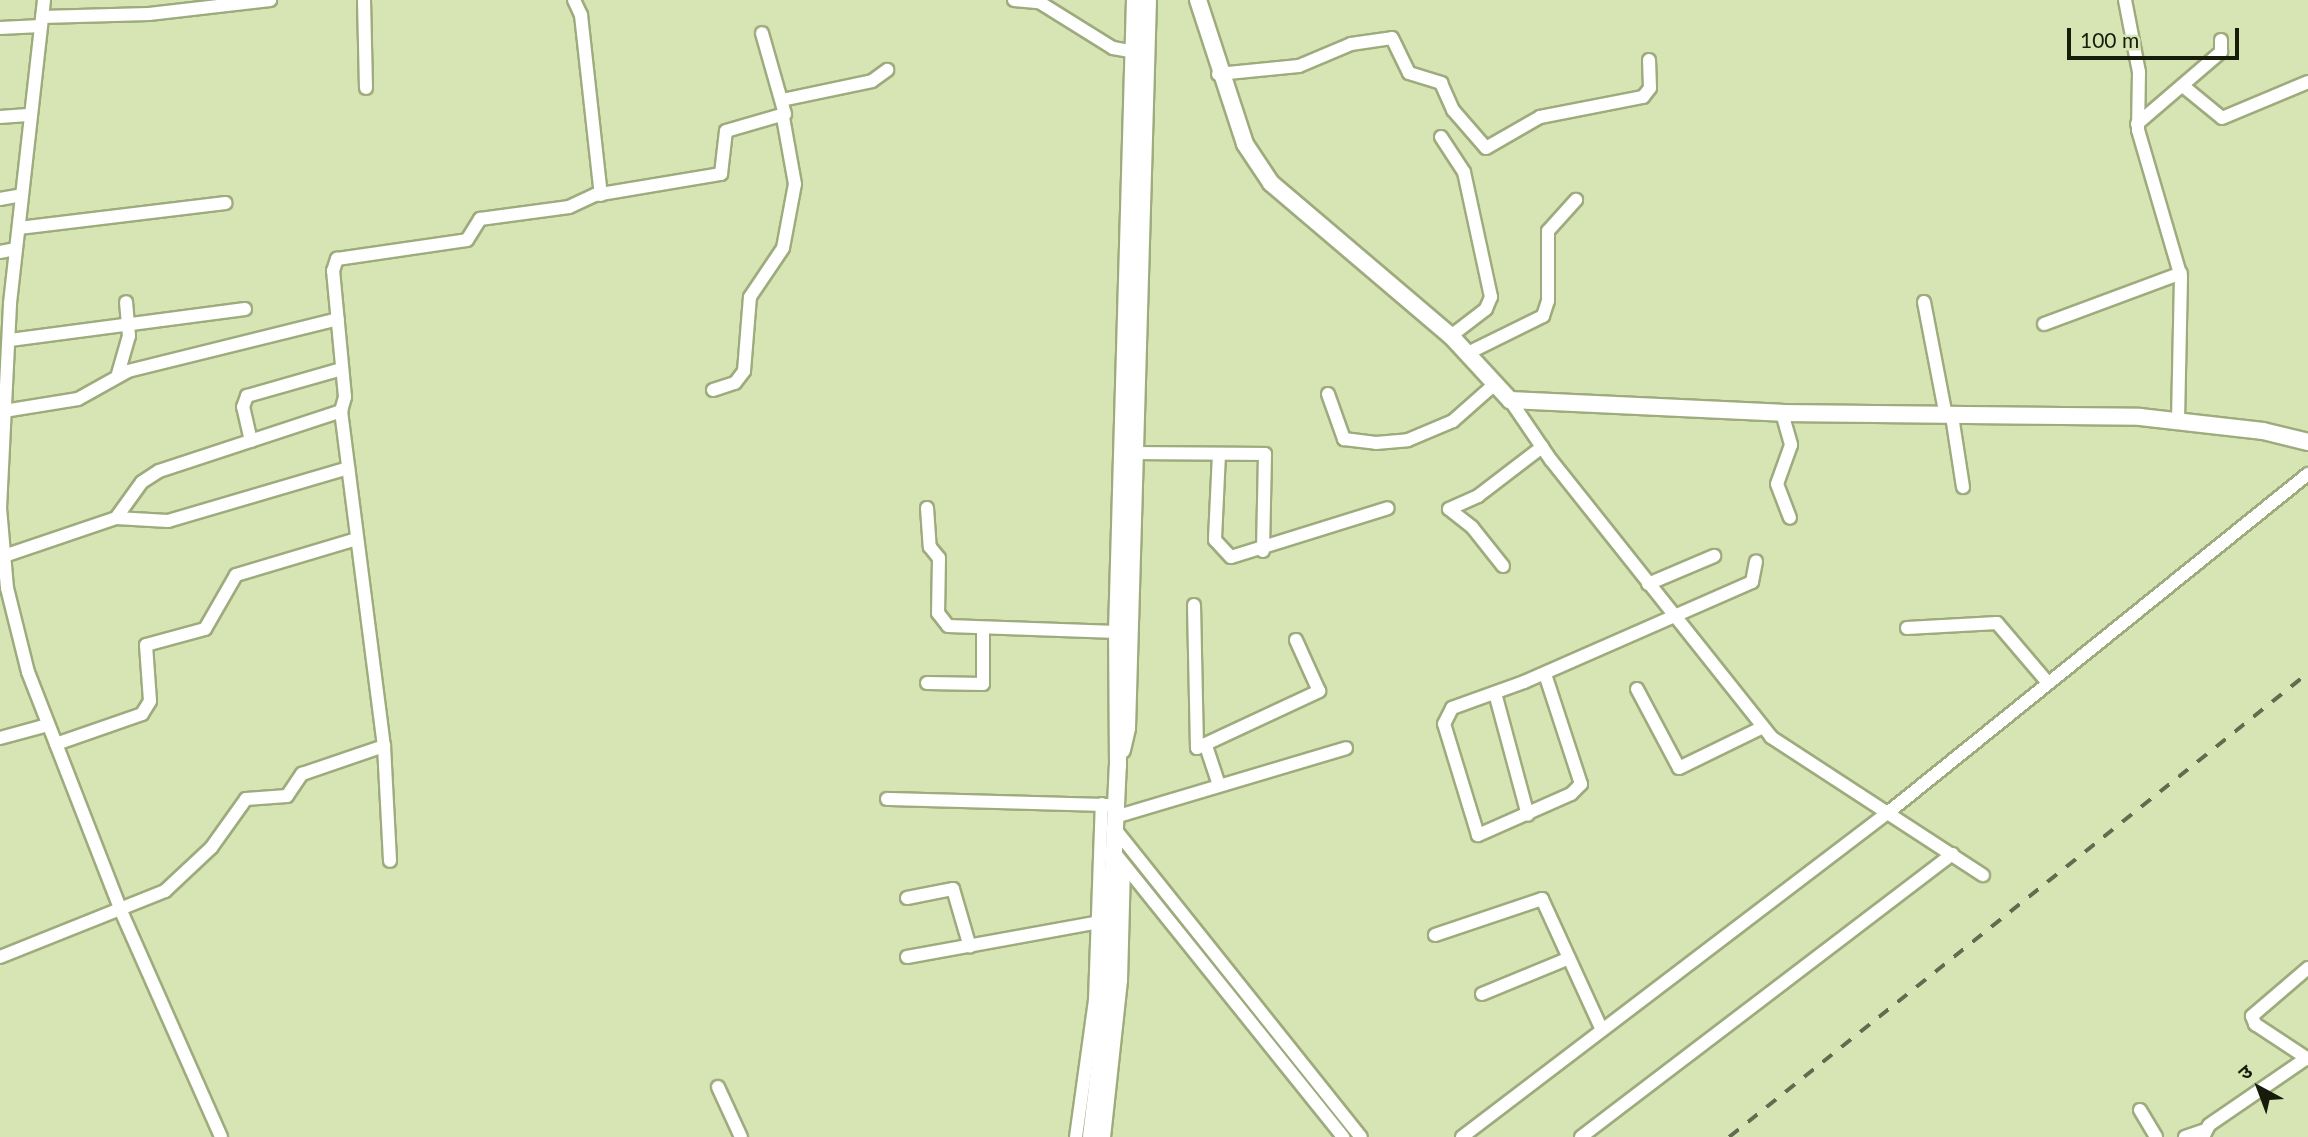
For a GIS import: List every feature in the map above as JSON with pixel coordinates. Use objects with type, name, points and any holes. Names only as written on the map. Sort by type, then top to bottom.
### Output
[{"type":"main road","points":[[1091,1137],[1107,1004],[1119,859],[1112,814],[1118,766],[1128,728],[1136,453],[1141,53],[1135,0]]},
{"type":"main road","points":[[1118,766],[1116,632],[1141,53],[1148,0]]},
{"type":"main road","points":[[1198,0],[1218,74],[1245,144],[1270,183],[1451,336],[1510,400],[1782,413],[2178,421],[2308,442]]},
{"type":"street","points":[[44,0],[6,350],[3,560],[19,645],[48,724],[121,911],[221,1137]]},
{"type":"street","points":[[0,28],[270,0]]},
{"type":"street","points":[[363,0],[366,88]]},
{"type":"street","points":[[574,0],[581,15],[601,195]]},
{"type":"street","points":[[1014,0],[1039,2],[1106,44],[1141,53]]},
{"type":"street","points":[[2125,0],[2139,72],[2137,124],[2181,273],[2178,421]]},
{"type":"street","points":[[713,390],[741,378],[750,297],[783,248],[795,184],[782,100],[762,33]]},
{"type":"street","points":[[1218,74],[1299,66],[1351,44],[1392,38],[1409,73],[1441,83],[1452,110],[1486,148],[1540,117],[1643,97],[1650,88],[1649,60]]},
{"type":"street","points":[[2137,124],[2221,52],[2221,40]]},
{"type":"street","points":[[782,100],[872,81],[887,70]]},
{"type":"street","points":[[2183,86],[2222,118],[2308,82]]},
{"type":"street","points":[[0,117],[31,116]]},
{"type":"street","points":[[390,861],[384,746],[341,411],[342,369],[333,271],[337,259],[467,240],[480,219],[569,207],[601,195],[721,174],[726,131],[783,117]]},
{"type":"street","points":[[1441,137],[1464,172],[1491,297],[1486,309],[1451,336]]},
{"type":"street","points":[[0,199],[22,195]]},
{"type":"street","points":[[1468,353],[1543,316],[1548,301],[1548,230],[1576,200]]},
{"type":"street","points":[[19,228],[225,203]]},
{"type":"street","points":[[0,253],[15,248]]},
{"type":"street","points":[[2044,324],[2181,273]]},
{"type":"street","points":[[118,374],[129,325],[126,302]]},
{"type":"street","points":[[1924,302],[1963,487]]},
{"type":"street","points":[[6,350],[129,325],[244,309]]},
{"type":"street","points":[[4,411],[78,399],[118,374],[338,319]]},
{"type":"street","points":[[251,441],[243,407],[247,396],[342,369]]},
{"type":"street","points":[[1328,394],[1346,441],[1376,443],[1408,440],[1453,421],[1496,383]]},
{"type":"street","points":[[1510,400],[1542,447],[1761,728],[1803,762],[1890,811],[1983,874]]},
{"type":"street","points":[[117,518],[149,476],[341,411]]},
{"type":"street","points":[[1782,413],[1791,445],[1777,484],[1790,518]]},
{"type":"street","points":[[1503,566],[1472,527],[1449,509],[1478,496],[1542,447]]},
{"type":"street","points":[[1136,453],[1265,454],[1264,551]]},
{"type":"street","points":[[1219,454],[1216,545],[1231,557],[1264,551],[1388,508]]},
{"type":"street","points":[[3,560],[117,518],[167,521],[348,468]]},
{"type":"street","points":[[1462,1137],[1890,811],[2308,474]]},
{"type":"street","points":[[927,508],[930,547],[939,558],[940,618],[948,626],[1116,632]]},
{"type":"street","points":[[56,744],[142,714],[149,701],[146,645],[205,629],[236,575],[358,540]]},
{"type":"street","points":[[1648,584],[1714,556]]},
{"type":"street","points":[[1545,674],[1581,784],[1575,792],[1478,835],[1444,724],[1452,708],[1545,674],[1672,614],[1752,582],[1756,561]]},
{"type":"street","points":[[1194,605],[1197,748],[1319,691],[1296,640]]},
{"type":"street","points":[[1907,628],[1997,623],[2048,683]]},
{"type":"street","points":[[927,683],[983,684],[983,628]]},
{"type":"street","points":[[1637,689],[1679,768],[1761,728]]},
{"type":"street","points":[[1495,692],[1528,815]]},
{"type":"street","points":[[0,738],[48,724]]},
{"type":"street","points":[[0,957],[121,911],[180,881],[246,799],[287,796],[302,774],[384,746]]},
{"type":"street","points":[[1206,746],[1219,785]]},
{"type":"street","points":[[887,799],[1112,814],[1346,748]]},
{"type":"street","points":[[1076,1137],[1095,1000],[1099,922],[1112,814]]},
{"type":"street","points":[[1112,814],[1361,1137]]},
{"type":"street","points":[[1581,1137],[1952,854]]},
{"type":"street","points":[[1104,1137],[1121,980],[1119,859]]},
{"type":"street","points":[[1119,859],[1343,1137]]},
{"type":"street","points":[[907,898],[953,889],[970,947]]},
{"type":"street","points":[[1435,935],[1539,897],[1561,934],[1567,959],[1602,1030]]},
{"type":"street","points":[[907,957],[1099,922]]},
{"type":"street","points":[[1482,994],[1567,959]]},
{"type":"street","points":[[2185,1137],[2204,1133],[2307,1058],[2255,1024],[2252,1016],[2308,968]]},
{"type":"street","points":[[718,1087],[741,1137]]},
{"type":"street","points":[[2140,1110],[2156,1137]]},
{"type":"railway","points":[[1729,1137],[2308,673]]}]
